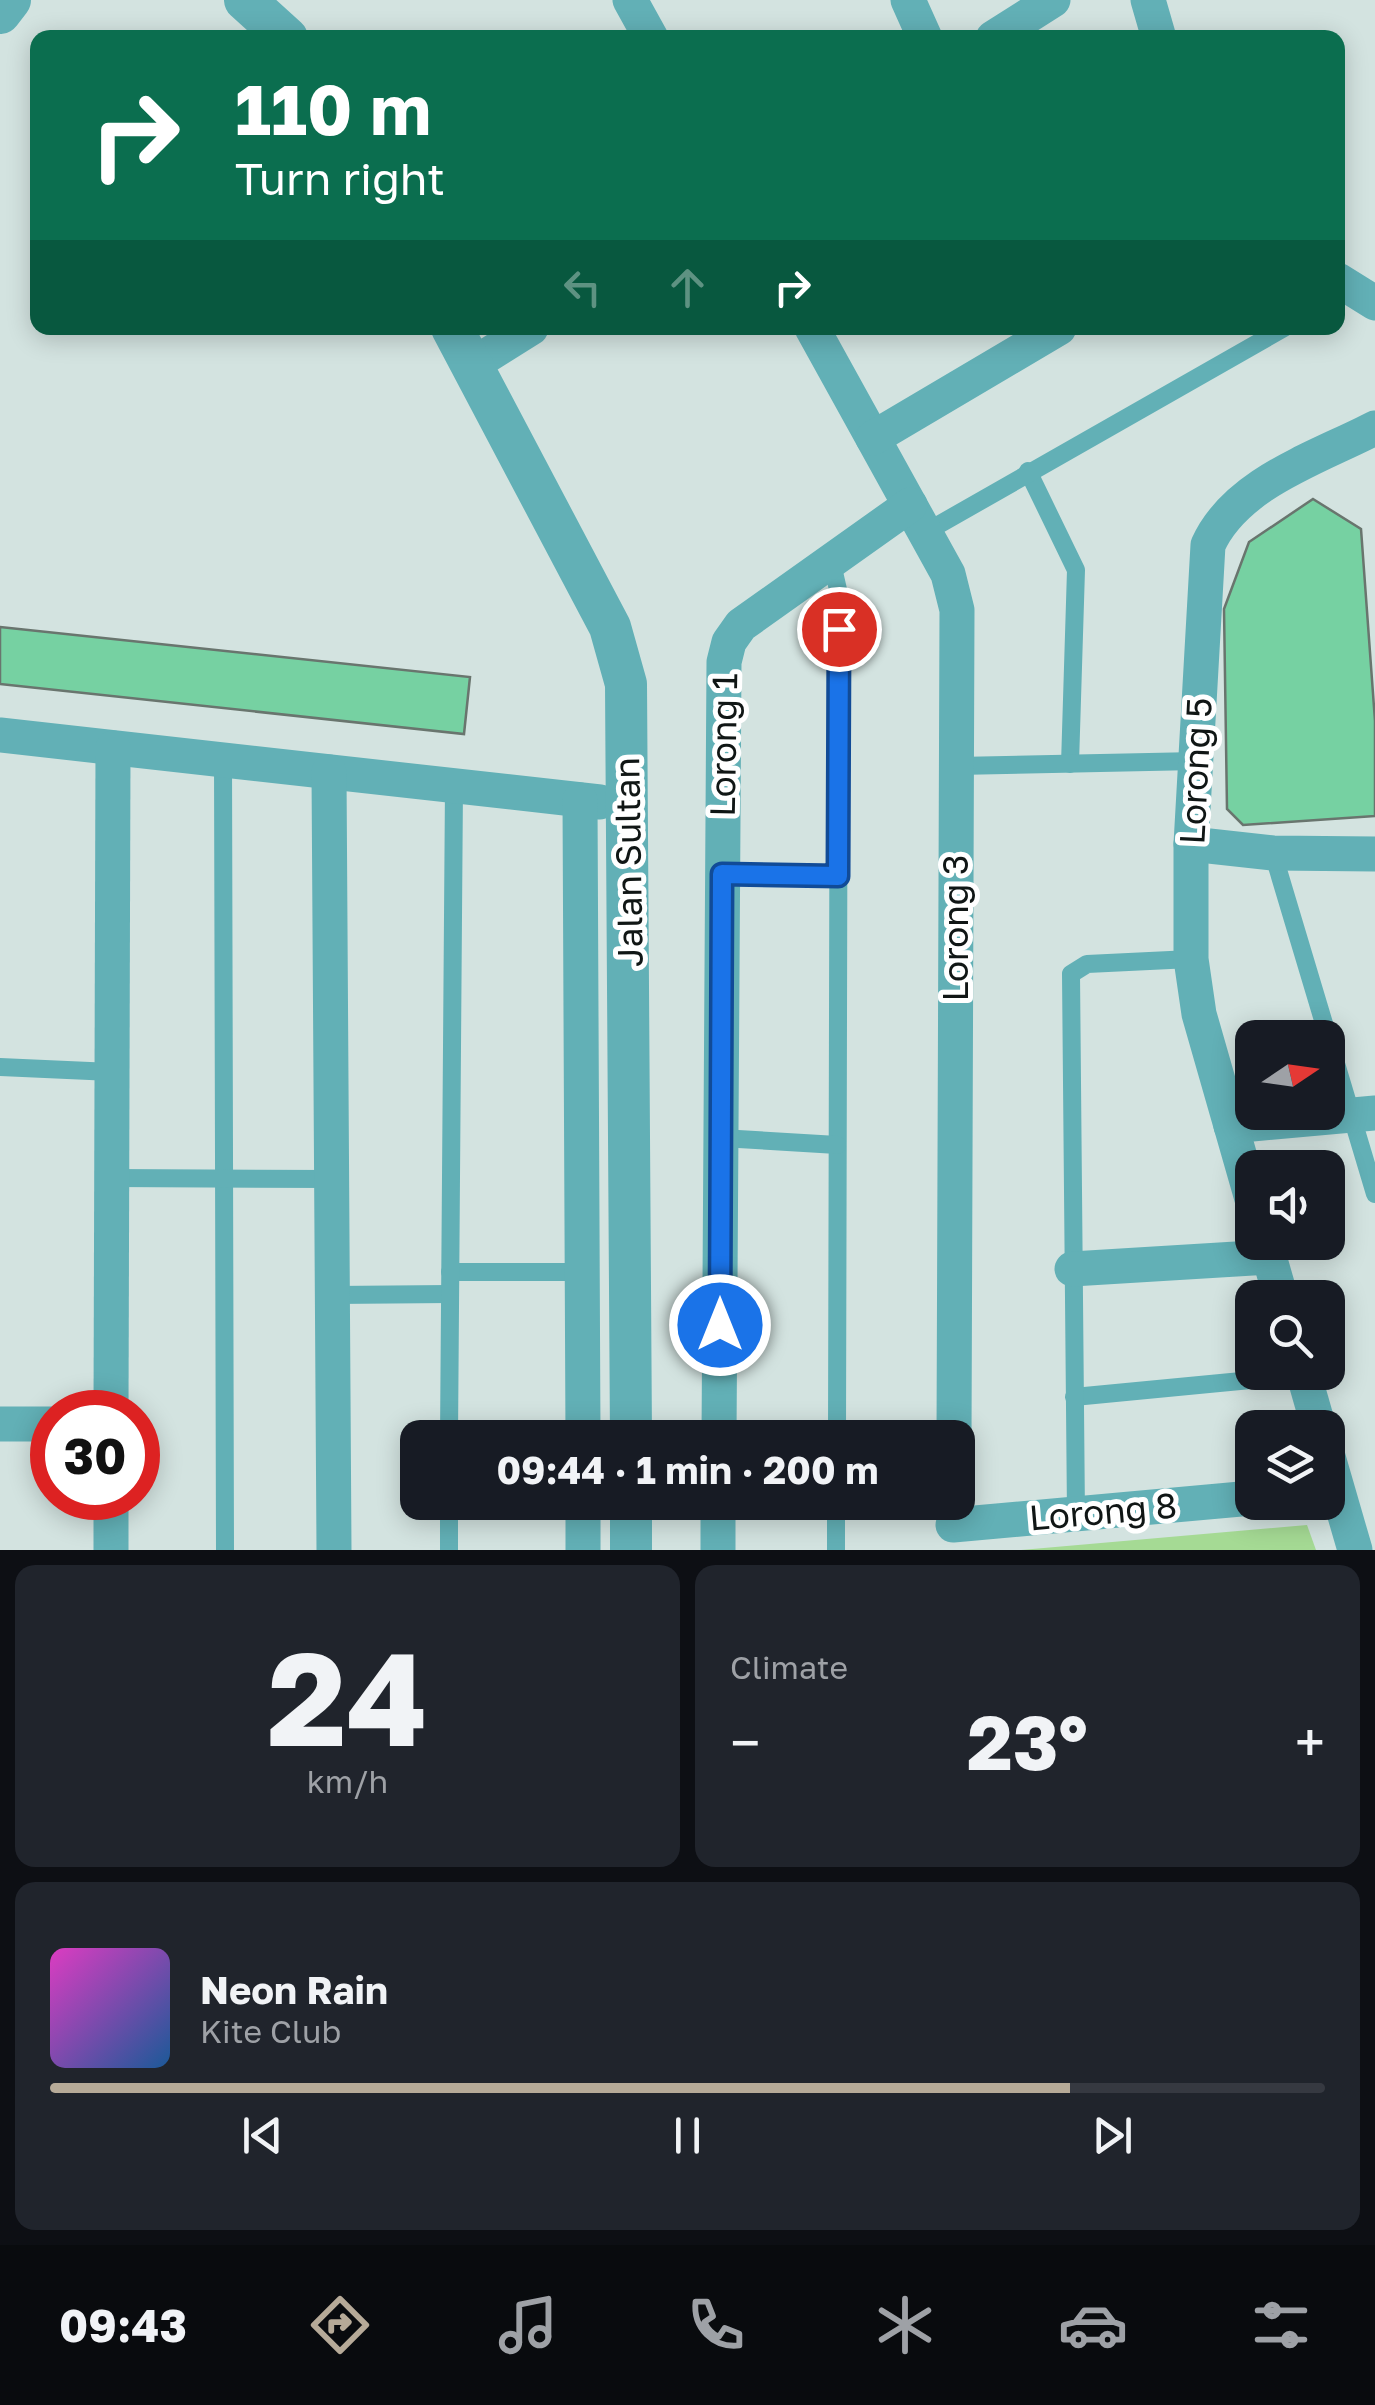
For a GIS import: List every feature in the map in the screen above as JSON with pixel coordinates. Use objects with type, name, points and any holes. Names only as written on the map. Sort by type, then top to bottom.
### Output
[{"type":"street","points":[[0,13],[10,0]]},
{"type":"street","points":[[244,0],[278,30]]},
{"type":"street","points":[[630,0],[647,30]]},
{"type":"street","points":[[908,0],[921,30]]},
{"type":"street","points":[[1006,30],[1053,0]]},
{"type":"street","points":[[1148,0],[1157,30]]},
{"type":"street","name":"Jalan Sultan","points":[[456,335],[610,627],[626,684],[631,1420]]},
{"type":"street","points":[[472,365],[521,335]]},
{"type":"street","name":"Lorong 3","points":[[816,335],[948,574],[957,610],[954,1420]]},
{"type":"street","points":[[873,438],[1047,335]]},
{"type":"street","name":"Lorong 5","points":[[1238,1150],[1199,1014],[1192,959],[1191,844],[1208,545],[1219,521],[1238,500],[1375,428]]},
{"type":"street","name":"Lorong 1","points":[[719,1420],[724,662],[729,642],[740,626],[831,558],[918,519]]},
{"type":"street","points":[[0,735],[629,806]]},
{"type":"street","points":[[111,1390],[113,748]]},
{"type":"street","points":[[330,772],[334,1550]]},
{"type":"street","points":[[580,800],[582,1420]]},
{"type":"street","points":[[1191,844],[1273,853],[1375,854]]},
{"type":"street","points":[[1231,1126],[1364,1114]]},
{"type":"street","points":[[1072,1269],[1235,1253]]},
{"type":"street","points":[[0,1424],[30,1424]]},
{"type":"street","name":"Lorong 8","points":[[953,1526],[1235,1500]]},
{"type":"street","points":[[111,1520],[111,1550]]},
{"type":"street","points":[[583,1520],[583,1550]]},
{"type":"street","points":[[631,1520],[632,1550]]},
{"type":"street","points":[[718,1520],[718,1550]]},
{"type":"street","points":[[1344,1520],[1354,1550]]},
{"type":"lane","points":[[918,519],[1028,471],[1271,335]]},
{"type":"lane","points":[[1028,471],[1076,570],[1070,764]]},
{"type":"lane","points":[[831,558],[839,594],[836,1420]]},
{"type":"lane","points":[[224,760],[225,1550]]},
{"type":"lane","points":[[956,766],[1197,761]]},
{"type":"lane","points":[[449,1420],[454,786]]},
{"type":"lane","points":[[1273,853],[1364,1114],[1375,1194]]},
{"type":"lane","points":[[722,874],[838,876]]},
{"type":"lane","points":[[1076,1515],[1071,974],[1087,964],[1192,959]]},
{"type":"lane","points":[[0,1068],[112,1072]]},
{"type":"lane","points":[[721,1138],[837,1145]]},
{"type":"lane","points":[[112,1178],[332,1179]]},
{"type":"lane","points":[[450,1272],[582,1272]]},
{"type":"lane","points":[[332,1295],[450,1294]]},
{"type":"lane","points":[[1074,1397],[1235,1381]]},
{"type":"lane","points":[[448,1550],[449,1520]]},
{"type":"lane","points":[[836,1520],[836,1550]]},
{"type":"green space","points":[[1307,1525],[1316,1550],[1021,1550]]},
{"type":"building","points":[[1313,499],[1361,529],[1375,721],[1375,816],[1243,825],[1227,809],[1224,609],[1249,542]]},
{"type":"building","points":[[0,627],[470,677],[464,734],[0,684]]},
{"type":"route","points":[[720,1325],[722,874],[838,876],[839,629]]}]
